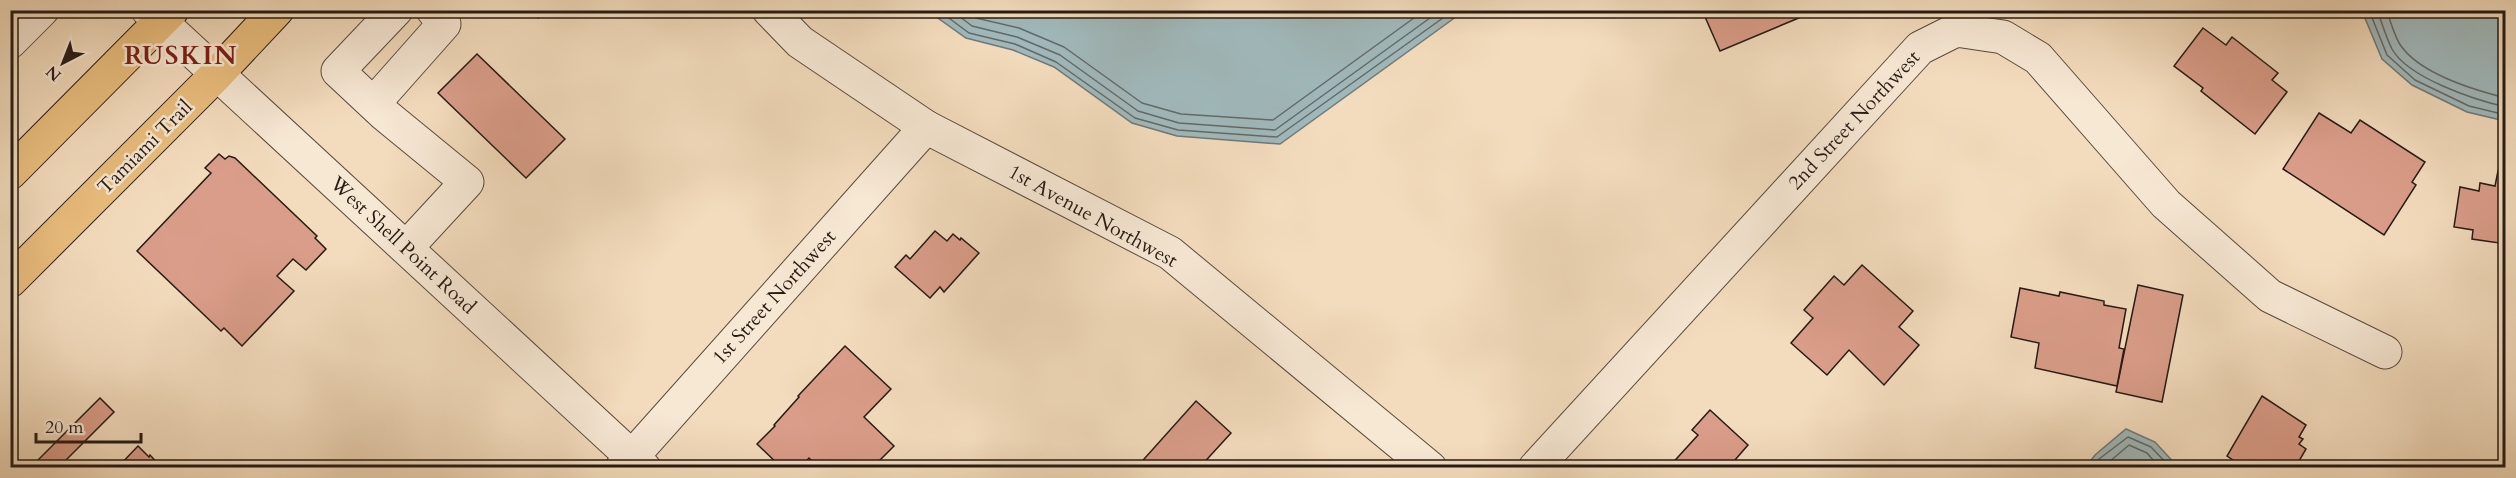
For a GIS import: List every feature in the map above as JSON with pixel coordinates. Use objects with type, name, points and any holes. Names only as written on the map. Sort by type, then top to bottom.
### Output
[{"type":"main road","name":"Tamiami Trail","points":[[10,281],[217,74],[277,10]]},
{"type":"main road","points":[[10,173],[160,14]]},
{"type":"street","points":[[10,42],[42,10]]},
{"type":"street","points":[[396,10],[338,71],[467,182],[406,248]]},
{"type":"street","points":[[374,103],[444,24],[433,10]]},
{"type":"street","name":"1st Avenue Northwest","points":[[769,10],[800,42],[926,127],[1170,253],[1430,468]]},
{"type":"street","name":"West Shell Point Road","points":[[160,14],[217,74],[406,248],[633,464]]},
{"type":"street","name":"2nd Street Northwest","points":[[1535,468],[1920,48],[1956,30],[2003,37],[2038,58],[2166,204],[2270,296],[2385,352]]},
{"type":"street","name":"1st Street Northwest","points":[[633,464],[926,127]]},
{"type":"water","points":[[928,11],[1464,11],[1280,144],[1177,136],[1132,123],[1054,67],[1013,50],[966,38]]},
{"type":"water","points":[[2362,11],[2505,11],[2505,121],[2467,112],[2412,85],[2382,59]]},
{"type":"water","points":[[2126,429],[2155,442],[2178,467],[2086,467],[2095,455]]},
{"type":"building","points":[[530,10],[545,10],[538,18]]},
{"type":"building","points":[[1702,10],[1798,10],[1801,17],[1720,51]]},
{"type":"building","points":[[2203,28],[2226,45],[2232,37],[2278,73],[2272,80],[2287,92],[2255,134],[2174,66]]},
{"type":"building","points":[[477,54],[565,139],[526,178],[438,93]]},
{"type":"building","points":[[2319,113],[2351,133],[2360,120],[2425,162],[2412,182],[2416,185],[2384,235],[2283,169]]},
{"type":"building","points":[[219,154],[225,159],[229,156],[235,158],[317,236],[315,238],[326,249],[306,270],[293,259],[277,276],[294,291],[242,346],[224,328],[221,331],[137,251],[211,173],[205,168]]},
{"type":"building","points":[[2498,171],[2506,173],[2506,244],[2472,239],[2473,230],[2454,227],[2460,187],[2479,191],[2480,183],[2495,186]]},
{"type":"building","points":[[935,231],[947,241],[953,234],[960,240],[961,238],[979,253],[944,292],[940,287],[930,298],[895,267],[906,255],[910,259]]},
{"type":"building","points":[[1862,265],[1913,311],[1899,327],[1919,345],[1884,385],[1849,350],[1827,375],[1791,343],[1813,318],[1804,310],[1834,276],[1844,285]]},
{"type":"building","points":[[2138,285],[2183,295],[2162,402],[2116,392]]},
{"type":"building","points":[[2020,288],[2059,296],[2060,292],[2104,301],[2104,305],[2126,309],[2119,348],[2124,349],[2117,386],[2035,368],[2039,343],[2011,337]]},
{"type":"building","points":[[845,346],[891,389],[864,417],[894,446],[878,462],[883,468],[814,468],[816,465],[809,458],[800,468],[782,468],[757,444]]},
{"type":"building","points":[[2262,396],[2306,425],[2299,437],[2303,439],[2299,444],[2306,449],[2295,468],[2245,468],[2227,456]]},
{"type":"building","points":[[100,398],[114,412],[58,468],[39,468],[35,463]]},
{"type":"building","points":[[1196,401],[1231,433],[1199,468],[1136,468]]},
{"type":"building","points":[[1710,410],[1748,445],[1728,468],[1668,468],[1698,435],[1692,430]]},
{"type":"building","points":[[138,446],[149,457],[150,455],[162,468],[117,468]]},
{"type":"district","name":"RUSKIN","points":[[181,55]]}]
